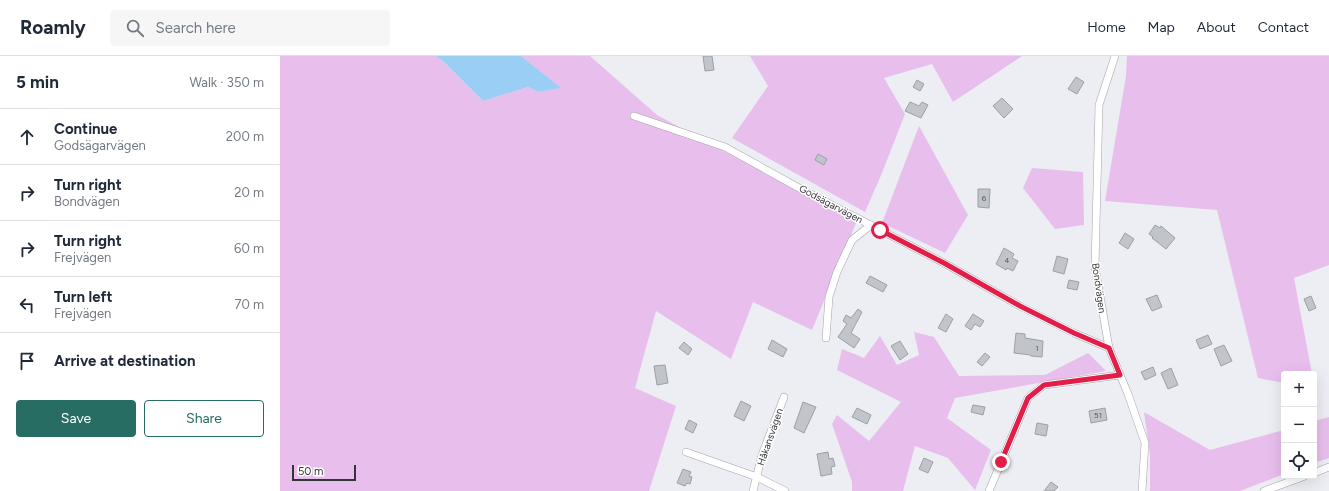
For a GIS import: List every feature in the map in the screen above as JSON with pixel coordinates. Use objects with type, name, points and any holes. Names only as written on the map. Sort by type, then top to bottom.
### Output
[{"type":"street","name":"Bondvägen","points":[[1115,56],[1099,105],[1095,267],[1109,348],[1145,443],[1142,491]]},
{"type":"street","name":"Godsägarvägen","points":[[634,116],[724,147],[871,226],[944,263],[1020,306],[1074,333],[1109,348]]},
{"type":"street","points":[[826,338],[829,297],[837,272],[852,240],[871,226]]},
{"type":"street","points":[[989,491],[1028,398],[1044,385],[1120,375]]},
{"type":"street","name":"Håkansvägen","points":[[753,491],[762,455],[784,397]]},
{"type":"street","name":"Håkansvägen","points":[[686,452],[757,477],[785,491]]},
{"type":"street","points":[[1317,472],[1329,467]]},
{"type":"street","points":[[1264,491],[1297,479]]},
{"type":"shaded area","points":[[280,56],[436,56],[483,101],[528,87],[538,92],[560,88],[521,56],[590,56],[657,115],[856,223],[812,330],[753,302],[731,359],[656,311],[635,388],[676,406],[649,491],[280,491]]},
{"type":"shaded area","points":[[750,56],[1022,56],[953,102],[932,64],[884,78],[905,114],[865,212],[732,138],[768,86]]},
{"type":"shaded area","points":[[1127,56],[1329,56],[1329,265],[1294,278],[1311,371],[1281,371],[1281,382],[1258,378],[1217,210],[1105,201],[1126,76]]},
{"type":"shaded area","points":[[919,126],[968,215],[945,253],[882,223]]},
{"type":"shaded area","points":[[1032,168],[1083,172],[1084,225],[1055,229],[1023,188]]},
{"type":"shaded area","points":[[914,332],[934,337],[959,376],[1045,375],[1088,353],[1106,371],[955,398],[947,418],[991,450],[975,490],[948,458],[915,446],[903,491],[852,491],[852,482],[832,424],[837,415],[869,441],[901,402],[837,370],[842,349],[864,358],[880,336],[897,365],[919,355]]},
{"type":"shaded area","points":[[1144,412],[1210,450],[1281,431],[1281,475],[1240,491],[1150,491],[1150,454]]},
{"type":"shaded area","points":[[1329,417],[1329,458],[1317,462],[1317,443],[1317,420]]},
{"type":"water","points":[[436,56],[521,56],[561,88],[538,92],[528,87],[483,101]]},
{"type":"building","points":[[703,56],[712,56],[714,70],[705,71]]},
{"type":"building","points":[[1076,77],[1084,82],[1077,94],[1068,89]]},
{"type":"building","points":[[917,80],[924,84],[920,91],[913,87]]},
{"type":"building","points":[[1002,98],[1013,109],[1004,118],[993,106]]},
{"type":"building","points":[[910,102],[919,106],[922,102],[928,105],[921,118],[905,111]]},
{"type":"building","points":[[818,154],[827,159],[824,165],[815,160]]},
{"type":"building","points":[[978,189],[990,189],[989,208],[978,207]]},
{"type":"building","points":[[1155,225],[1160,228],[1161,226],[1175,238],[1166,249],[1149,234]]},
{"type":"building","points":[[1125,233],[1134,239],[1128,249],[1119,243]]},
{"type":"building","points":[[1004,248],[1014,254],[1012,258],[1018,261],[1013,271],[1007,268],[1006,270],[996,264]]},
{"type":"building","points":[[1057,256],[1068,259],[1064,274],[1053,271]]},
{"type":"building","points":[[870,276],[887,285],[883,292],[866,283]]},
{"type":"building","points":[[1069,280],[1079,282],[1077,290],[1067,288]]},
{"type":"building","points":[[1157,295],[1162,307],[1152,311],[1146,299]]},
{"type":"building","points":[[1311,296],[1316,308],[1309,311],[1304,299]]},
{"type":"building","points":[[858,309],[862,312],[851,333],[860,339],[854,348],[838,337],[847,324],[843,321],[846,315],[851,318]]},
{"type":"building","points":[[946,314],[953,319],[946,332],[938,328]]},
{"type":"building","points":[[973,314],[984,321],[980,327],[975,324],[971,330],[965,326]]},
{"type":"building","points":[[1016,333],[1025,334],[1025,338],[1043,341],[1042,357],[1014,353]]},
{"type":"building","points":[[1208,335],[1212,344],[1200,349],[1196,340]]},
{"type":"building","points":[[772,340],[787,349],[783,357],[768,349]]},
{"type":"building","points":[[900,341],[908,354],[900,360],[891,346]]},
{"type":"building","points":[[684,342],[692,349],[688,355],[679,348]]},
{"type":"building","points":[[1224,345],[1232,361],[1221,366],[1214,349]]},
{"type":"building","points":[[985,353],[990,357],[982,366],[977,362]]},
{"type":"building","points":[[665,365],[668,383],[657,385],[654,366]]},
{"type":"building","points":[[1153,367],[1156,375],[1145,380],[1141,372]]},
{"type":"building","points":[[1171,368],[1178,385],[1168,389],[1161,373]]},
{"type":"building","points":[[741,401],[751,406],[744,421],[734,416]]},
{"type":"building","points":[[803,402],[816,407],[804,433],[794,428]]},
{"type":"building","points":[[973,405],[985,407],[983,415],[971,412]]},
{"type":"building","points":[[857,408],[871,415],[867,424],[852,417]]},
{"type":"building","points":[[1105,408],[1107,420],[1091,423],[1089,411]]},
{"type":"building","points":[[689,420],[697,424],[693,433],[685,429]]},
{"type":"building","points":[[1037,423],[1048,425],[1046,436],[1035,434]]},
{"type":"building","points":[[828,452],[829,459],[833,458],[835,466],[831,467],[832,474],[821,476],[817,454]]},
{"type":"building","points":[[924,458],[933,462],[928,473],[919,469]]},
{"type":"building","points":[[683,469],[691,472],[689,476],[692,477],[690,484],[687,483],[685,486],[677,483]]},
{"type":"building","points":[[1051,482],[1058,487],[1054,491],[1044,491]]},
{"type":"route","points":[[880,230],[944,263],[1020,306],[1074,333],[1109,348],[1120,375],[1044,385],[1028,398],[1001,462]]}]
